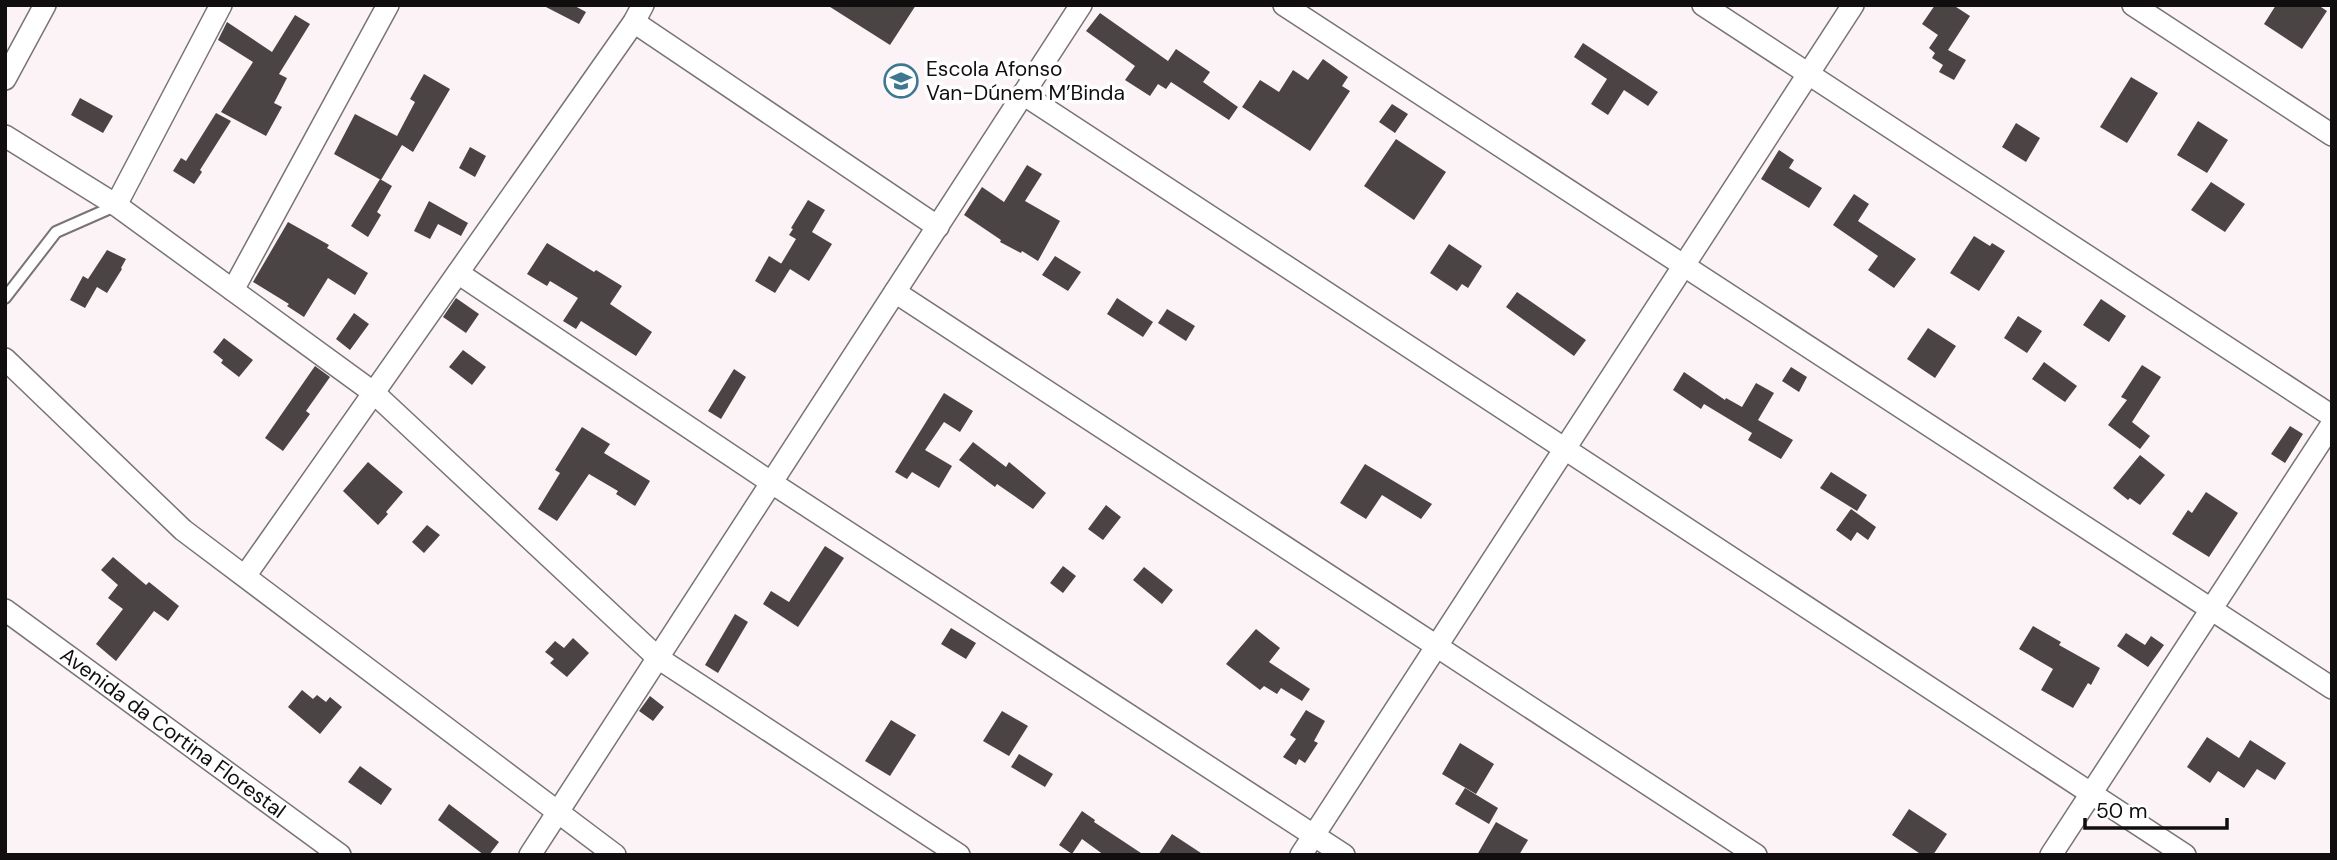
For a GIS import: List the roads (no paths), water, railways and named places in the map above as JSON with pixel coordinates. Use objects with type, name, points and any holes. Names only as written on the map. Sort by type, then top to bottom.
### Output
[{"type":"street","points":[[5,79],[45,5]]},
{"type":"street","points":[[116,205],[220,5]]},
{"type":"street","points":[[233,290],[388,5]]},
{"type":"street","points":[[530,855],[1081,5]]},
{"type":"street","points":[[1284,5],[2332,688]]},
{"type":"street","points":[[1703,5],[2332,416]]},
{"type":"street","points":[[1301,855],[1853,5]]},
{"type":"street","points":[[2133,5],[2332,135]]},
{"type":"street","points":[[245,576],[638,13],[938,227]]},
{"type":"street","points":[[1023,94],[2185,855]]},
{"type":"street","points":[[5,136],[116,205],[374,393],[658,658],[959,855]]},
{"type":"street","points":[[458,273],[772,483],[1344,855]]},
{"type":"street","points":[[895,292],[1756,855]]},
{"type":"street","points":[[5,359],[183,530],[615,855]]},
{"type":"street","points":[[2052,855],[2332,424]]},
{"type":"street","name":"Avenida da Cortina Florestal","points":[[5,610],[340,855]]},
{"type":"lane","points":[[5,298],[56,232],[116,205]]},
{"type":"place","name":"Escola Afonso Van-Dúnem M’Binda","points":[[901,81]]}]
